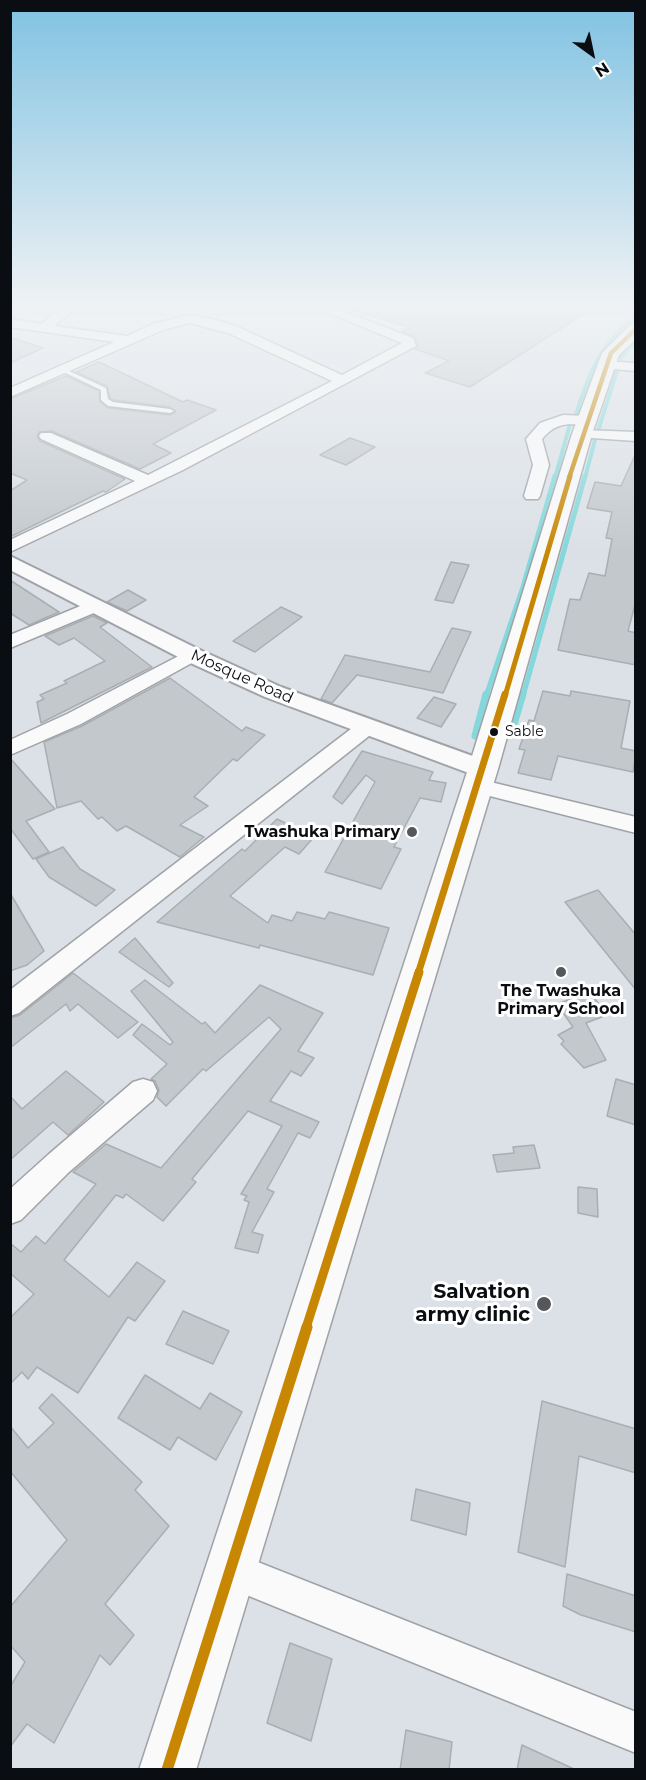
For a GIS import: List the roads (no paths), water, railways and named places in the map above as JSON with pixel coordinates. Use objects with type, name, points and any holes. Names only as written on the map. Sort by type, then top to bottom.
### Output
[{"type":"main road","points":[[167,1770],[481,778],[584,427],[597,389]]},
{"type":"street","points":[[10,548],[149,481],[324,389]]},
{"type":"street","points":[[532,496],[541,465],[534,439],[549,423],[556,420],[636,437]]},
{"type":"street","points":[[46,436],[149,481]]},
{"type":"street","name":"Mosque Road","points":[[10,562],[192,655],[273,692],[367,727],[481,778]]},
{"type":"street","points":[[10,642],[95,606]]},
{"type":"street","points":[[10,748],[74,719],[192,655]]},
{"type":"street","points":[[10,1005],[367,727]]},
{"type":"street","points":[[481,778],[636,825]]},
{"type":"street","points":[[10,1210],[59,1163],[143,1091]]},
{"type":"street","points":[[230,1570],[636,1733]]},
{"type":"lane","points":[[104,389],[105,400],[111,404],[170,411]]},
{"type":"waterway","points":[[576,414],[585,389]]},
{"type":"waterway","points":[[597,434],[611,389]]},
{"type":"waterway","points":[[555,478],[570,424]]},
{"type":"waterway","points":[[585,478],[596,436]]},
{"type":"waterway","points":[[486,696],[523,587],[555,476]]},
{"type":"waterway","points":[[523,696],[585,476]]},
{"type":"waterway","points":[[475,736],[486,694]]},
{"type":"waterway","points":[[512,731],[523,694]]},
{"type":"place","name":"Sable","points":[[494,732]]},
{"type":"place","name":"Twashuka Primary","points":[[412,832]]},
{"type":"place","name":"The Twashuka Primary School","points":[[561,972]]},
{"type":"place","name":"Salvation army clinic","points":[[544,1304]]}]
